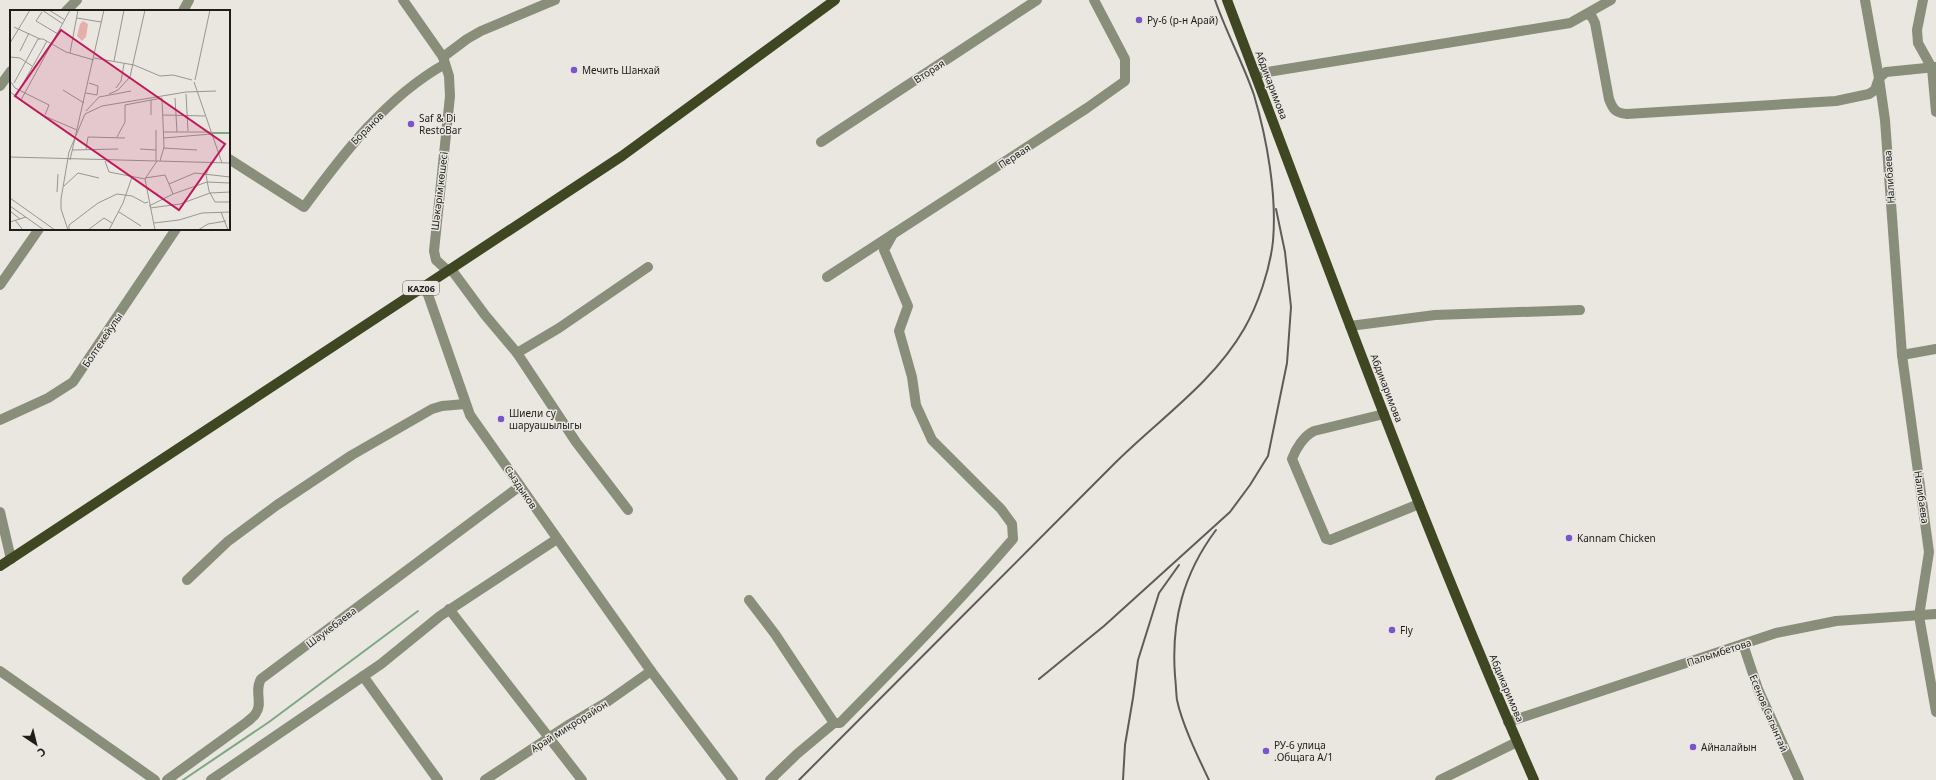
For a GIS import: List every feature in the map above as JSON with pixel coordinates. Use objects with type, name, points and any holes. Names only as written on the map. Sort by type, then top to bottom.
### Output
[{"type":"main road","name":"KАZ06","points":[[0,566],[622,156],[836,0]]},
{"type":"main road","name":"Абдикаримова","points":[[1227,0],[1419,504],[1508,722],[1534,780]]},
{"type":"street","points":[[67,10],[77,0]]},
{"type":"street","points":[[183,10],[188,0]]},
{"type":"street","name":"Шәкәрім көшесі","points":[[403,0],[444,60],[449,76],[450,96],[434,251],[436,260],[449,270],[484,315],[517,353],[576,442],[628,510]]},
{"type":"street","name":"Вторая","points":[[821,142],[1037,0]]},
{"type":"street","name":"Первая","points":[[827,277],[1087,108],[1125,81],[1125,59],[1094,0]]},
{"type":"street","points":[[1255,74],[1570,23],[1611,0]]},
{"type":"street","name":"Налибаева","points":[[1865,0],[1885,120],[1902,355],[1929,552],[1919,616],[1936,712]]},
{"type":"street","points":[[1923,0],[1917,30],[1918,43],[1934,68],[1936,112]]},
{"type":"street","name":"Боранов","points":[[230,160],[304,207],[346,150],[390,106],[467,39],[481,31],[553,1]]},
{"type":"street","points":[[1587,14],[1592,17],[1595,23],[1609,99],[1612,108],[1618,113],[1702,110],[1836,101],[1869,94],[1875,90],[1879,78],[1886,72],[1934,68]]},
{"type":"street","points":[[0,86],[10,72]]},
{"type":"street","points":[[0,285],[38,230]]},
{"type":"street","name":"Болтекейулы","points":[[0,420],[48,398],[73,382],[175,230]]},
{"type":"street","points":[[770,780],[834,723],[840,723],[968,592],[1013,539],[1012,524],[1001,509],[932,440],[916,405],[912,377],[899,331],[908,306],[884,250],[893,234]]},
{"type":"street","points":[[517,353],[559,328],[648,267]]},
{"type":"street","name":"Сыздыков","points":[[425,286],[470,415],[652,671],[733,780]]},
{"type":"street","points":[[1350,326],[1435,315],[1580,310]]},
{"type":"street","points":[[1902,355],[1936,349]]},
{"type":"street","points":[[188,580],[227,542],[321,474],[432,409],[442,406],[465,404]]},
{"type":"street","points":[[1384,414],[1314,431],[1308,435],[1294,453],[1292,459],[1326,539],[1330,540],[1419,504]]},
{"type":"street","name":"Шаукебаева","points":[[167,780],[247,722],[257,712],[259,704],[257,686],[261,679],[520,486]]},
{"type":"street","points":[[0,512],[11,559]]},
{"type":"street","points":[[211,780],[363,676],[450,609],[557,539]]},
{"type":"street","points":[[749,600],[775,634],[834,723]]},
{"type":"street","points":[[450,609],[582,780]]},
{"type":"street","name":"Палымбетова","points":[[1508,722],[1776,633],[1836,621],[1936,614]]},
{"type":"street","name":"Есенов Сагынтай","points":[[1743,644],[1758,689],[1798,780]]},
{"type":"street","points":[[0,671],[155,780]]},
{"type":"street","name":"Арай микрорайон","points":[[485,780],[550,737],[607,702],[652,671]]},
{"type":"street","points":[[363,676],[438,780]]},
{"type":"street","points":[[1440,780],[1517,742]]},
{"type":"waterway","points":[[183,780],[269,722],[418,611]]},
{"type":"railway","points":[[799,780],[1115,463],[1201,384],[1217,367],[1244,329],[1263,286],[1269,263],[1273,241],[1274,205],[1267,148],[1259,112],[1245,71],[1215,0]]},
{"type":"railway","points":[[1039,679],[1104,626],[1230,512],[1250,485],[1268,456],[1287,363],[1291,307],[1285,252],[1276,209]]},
{"type":"railway","points":[[1209,780],[1179,709],[1174,656],[1178,617],[1187,581],[1195,564],[1216,530]]},
{"type":"railway","points":[[1123,780],[1125,745],[1138,660],[1159,593],[1179,565]]},
{"type":"place","name":"Ру-6 (р-н Арай)","points":[[1139,20]]},
{"type":"place","name":"Мечить Шанхай","points":[[574,70]]},
{"type":"place","name":"Saf & Di RestoBar","points":[[411,124]]},
{"type":"place","name":"Шиели су шаруашылыгы","points":[[501,419]]},
{"type":"place","name":"Kannam Chicken","points":[[1569,538]]},
{"type":"place","name":"Fly","points":[[1392,630]]},
{"type":"place","name":"Айналайын","points":[[1693,747]]},
{"type":"place","name":"РУ-6 улица .Общага А/1","points":[[1266,751]]}]
